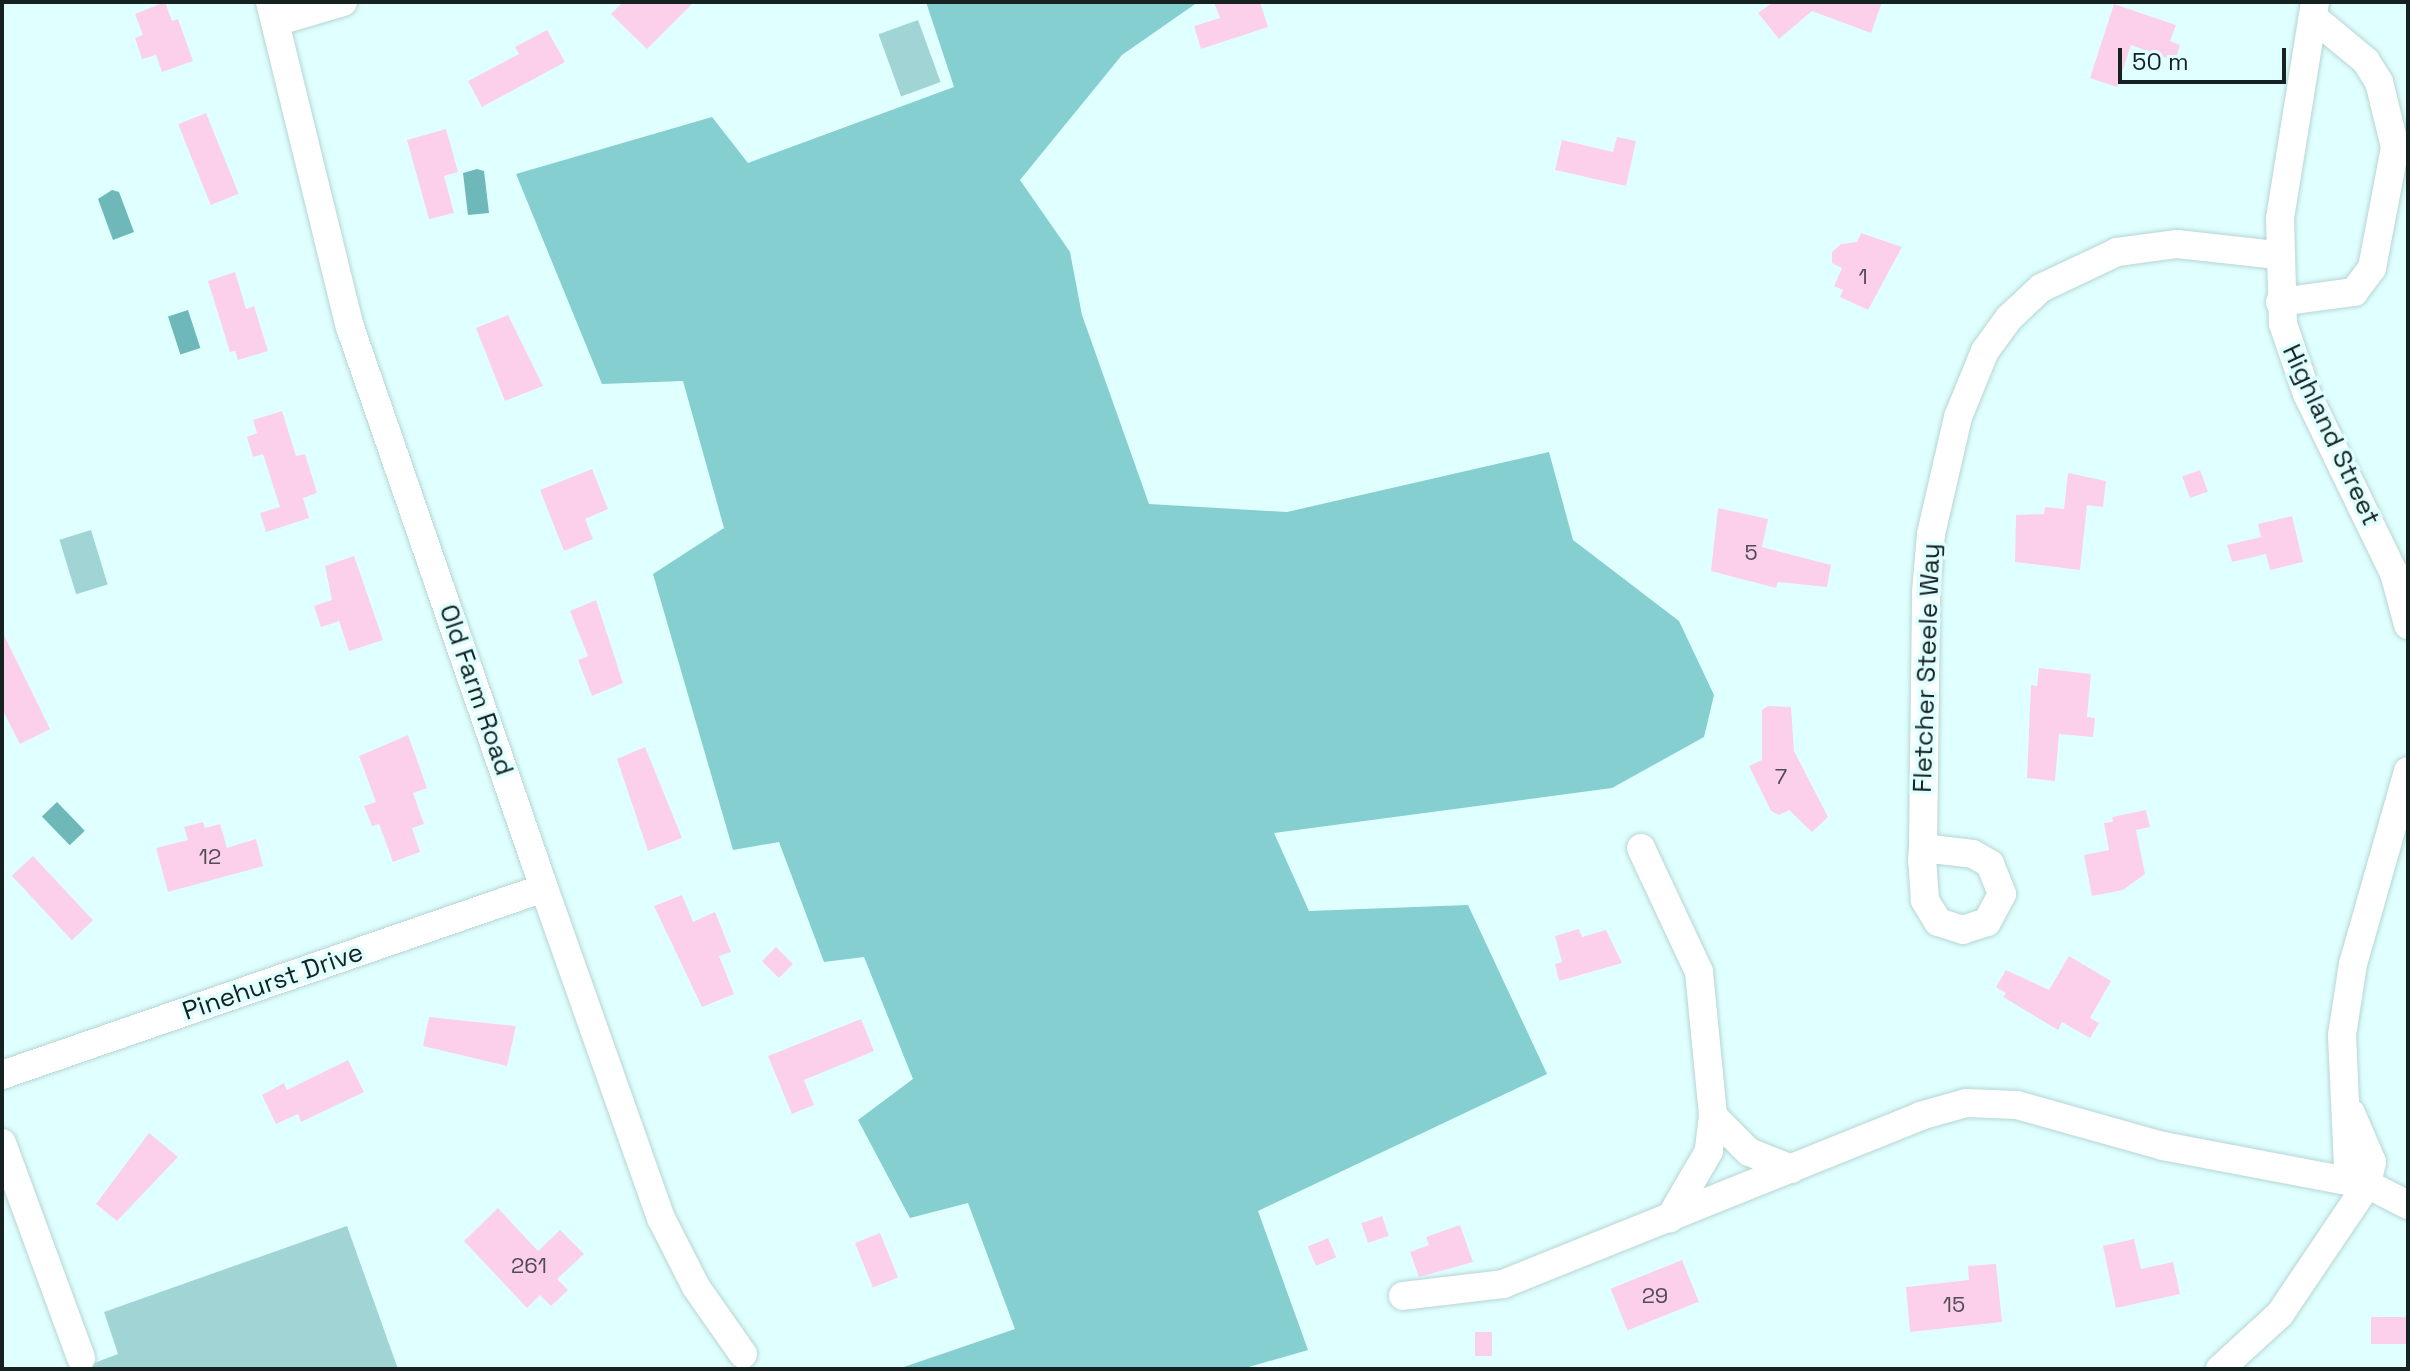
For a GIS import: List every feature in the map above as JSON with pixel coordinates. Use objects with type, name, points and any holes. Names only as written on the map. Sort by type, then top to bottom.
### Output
[{"type":"street","points":[[273,12],[343,2]]},
{"type":"street","points":[[2280,302],[2354,292],[2372,268],[2395,147],[2379,82],[2366,61],[2315,10]]},
{"type":"street","name":"Highland Street","points":[[2315,10],[2277,255],[2280,302],[2300,377],[2386,553],[2408,625]]},
{"type":"street","name":"Old Farm Road","points":[[273,12],[350,327],[544,888],[661,1218],[702,1297],[743,1354]]},
{"type":"street","name":"Fletcher Steele Way","points":[[1923,848],[1979,856],[1995,869],[2002,888],[1996,912],[1969,930],[1938,922],[1924,893],[1923,848],[1931,534],[1958,417],[1985,351],[2009,318],[2041,288],[2117,252],[2177,244],[2277,255]]},
{"type":"street","points":[[2220,1369],[2280,1314],[2367,1185],[2372,1162],[2345,1093],[2344,1003],[2408,771]]},
{"type":"street","points":[[1641,848],[1699,972],[1713,1116],[1709,1151],[1670,1218]]},
{"type":"street","name":"Pinehurst Drive","points":[[2,1075],[544,888]]},
{"type":"street","points":[[1403,1296],[1503,1284],[1920,1116],[1966,1103],[2000,1102],[2163,1146],[2367,1185],[2408,1205]]},
{"type":"street","points":[[1713,1116],[1749,1152],[1792,1169]]},
{"type":"street","points":[[2,1143],[81,1358]]},
{"type":"shaded area","points":[[926,2],[1198,2],[1122,55],[1020,180],[1070,252],[1082,315],[1149,504],[1287,512],[1549,452],[1573,540],[1679,621],[1714,695],[1704,737],[1612,788],[1274,833],[1309,911],[1468,905],[1547,1074],[1258,1211],[1308,1350],[1242,1369],[898,1369],[1015,1329],[968,1203],[910,1218],[858,1120],[913,1079],[864,957],[824,962],[779,842],[733,850],[653,574],[724,528],[683,381],[602,384],[516,174],[712,117],[748,163],[954,87]]},
{"type":"shaded area","points":[[918,20],[941,82],[901,96],[879,34]]},
{"type":"shaded area","points":[[477,169],[484,171],[489,213],[468,215],[463,173]]},
{"type":"shaded area","points":[[112,190],[119,192],[134,232],[113,240],[98,199]]},
{"type":"shaded area","points":[[188,310],[200,348],[180,355],[168,316]]},
{"type":"shaded area","points":[[91,530],[108,585],[76,594],[59,540]]},
{"type":"shaded area","points":[[57,802],[85,831],[70,845],[42,817]]},
{"type":"shaded area","points":[[347,1226],[398,1369],[78,1369],[118,1354],[104,1312]]},
{"type":"building","points":[[165,2],[172,21],[178,19],[193,61],[162,72],[156,55],[142,59],[135,38],[143,35],[135,14]]},
{"type":"building","points":[[623,2],[694,2],[647,49],[611,14]]},
{"type":"building","points":[[1214,2],[1260,2],[1268,27],[1201,49],[1194,26],[1220,18]]},
{"type":"building","points":[[1773,2],[1882,2],[1871,33],[1812,11],[1779,39],[1758,13]]},
{"type":"building","points":[[2114,4],[2176,25],[2170,41],[2180,45],[2175,61],[2131,45],[2117,87],[2090,78]]},
{"type":"building","points":[[547,30],[565,62],[482,107],[468,81],[519,54],[515,47]]},
{"type":"building","points":[[206,113],[239,194],[211,205],[178,124]]},
{"type":"building","points":[[446,129],[458,172],[444,176],[454,213],[429,219],[407,140]]},
{"type":"building","points":[[1617,137],[1636,141],[1626,186],[1555,170],[1562,140],[1613,152]]},
{"type":"building","points":[[1861,233],[1902,247],[1868,310],[1840,297],[1843,290],[1834,286],[1842,268],[1832,263],[1832,252],[1841,244],[1857,242]]},
{"type":"building","points":[[235,272],[246,309],[254,306],[268,351],[238,360],[235,351],[230,352],[208,281]]},
{"type":"building","points":[[508,315],[543,386],[505,401],[476,328]]},
{"type":"building","points":[[282,411],[296,456],[305,454],[317,493],[303,498],[309,518],[266,532],[260,513],[280,507],[263,454],[253,457],[247,437],[257,433],[253,420]]},
{"type":"building","points":[[592,469],[608,509],[585,519],[593,539],[564,551],[540,490]]},
{"type":"building","points":[[2200,470],[2208,492],[2190,498],[2182,476]]},
{"type":"building","points":[[2068,473],[2106,481],[2103,507],[2087,505],[2080,570],[2015,562],[2016,515],[2044,514],[2045,507],[2064,509]]},
{"type":"building","points":[[1718,508],[1768,519],[1762,547],[1831,565],[1827,587],[1778,582],[1776,588],[1711,571]]},
{"type":"building","points":[[2292,516],[2303,562],[2270,570],[2266,554],[2232,562],[2227,545],[2261,537],[2258,524]]},
{"type":"building","points":[[354,556],[383,640],[349,651],[339,621],[321,627],[314,606],[332,600],[325,566]]},
{"type":"building","points":[[596,600],[623,683],[592,696],[578,660],[588,656],[570,611]]},
{"type":"building","points":[[2,631],[50,729],[20,744],[2,709]]},
{"type":"building","points":[[2039,668],[2091,674],[2087,717],[2095,718],[2093,737],[2059,734],[2055,781],[2027,778],[2031,685],[2037,686]]},
{"type":"building","points":[[1768,706],[1791,707],[1794,751],[1828,817],[1812,832],[1789,810],[1779,815],[1771,811],[1749,766],[1762,760],[1762,710]]},
{"type":"building","points":[[408,735],[427,788],[413,793],[424,824],[412,828],[420,852],[393,862],[379,824],[372,826],[364,806],[376,802],[359,756]]},
{"type":"building","points":[[645,747],[682,838],[648,851],[617,759]]},
{"type":"building","points":[[2146,810],[2150,827],[2136,830],[2145,874],[2123,890],[2092,896],[2084,855],[2109,850],[2104,823],[2113,822],[2112,817]]},
{"type":"building","points":[[203,822],[205,828],[220,824],[227,848],[256,839],[263,866],[168,892],[156,848],[188,840],[184,827]]},
{"type":"building","points":[[33,856],[93,920],[72,940],[12,876]]},
{"type":"building","points":[[682,895],[693,922],[715,912],[731,952],[719,956],[734,994],[702,1007],[654,906]]},
{"type":"building","points":[[1579,929],[1582,937],[1606,930],[1622,963],[1559,981],[1555,964],[1562,962],[1555,936]]},
{"type":"building","points":[[776,947],[793,964],[779,978],[762,961]]},
{"type":"building","points":[[2069,956],[2111,981],[2090,1018],[2099,1023],[2090,1038],[2062,1022],[2058,1030],[2003,997],[2006,993],[1996,987],[2006,970],[2049,990]]},
{"type":"building","points":[[429,1017],[516,1026],[507,1066],[423,1046]]},
{"type":"building","points":[[861,1019],[874,1051],[804,1080],[814,1105],[792,1114],[768,1056]]},
{"type":"building","points":[[348,1060],[364,1092],[301,1122],[298,1114],[276,1124],[262,1095],[284,1083],[287,1090]]},
{"type":"building","points":[[149,1133],[178,1157],[117,1221],[96,1204]]},
{"type":"building","points":[[498,1208],[538,1251],[560,1230],[584,1254],[557,1279],[568,1290],[551,1306],[540,1295],[527,1308],[464,1241]]},
{"type":"building","points":[[1382,1216],[1389,1236],[1368,1243],[1361,1223]]},
{"type":"building","points":[[1460,1225],[1473,1262],[1419,1277],[1410,1252],[1429,1245],[1426,1237]]},
{"type":"building","points":[[880,1233],[898,1278],[873,1288],[855,1243]]},
{"type":"building","points":[[1328,1238],[1336,1257],[1316,1266],[1308,1247]]},
{"type":"building","points":[[2134,1239],[2141,1269],[2173,1262],[2180,1294],[2116,1308],[2103,1246]]},
{"type":"building","points":[[1682,1260],[1699,1302],[1627,1331],[1611,1289]]},
{"type":"building","points":[[1996,1264],[2002,1322],[1910,1332],[1906,1287],[1969,1280],[1968,1266]]},
{"type":"building","points":[[2371,1317],[2408,1317],[2408,1344],[2371,1344]]},
{"type":"building","points":[[1475,1332],[1492,1332],[1492,1356],[1475,1356]]}]
